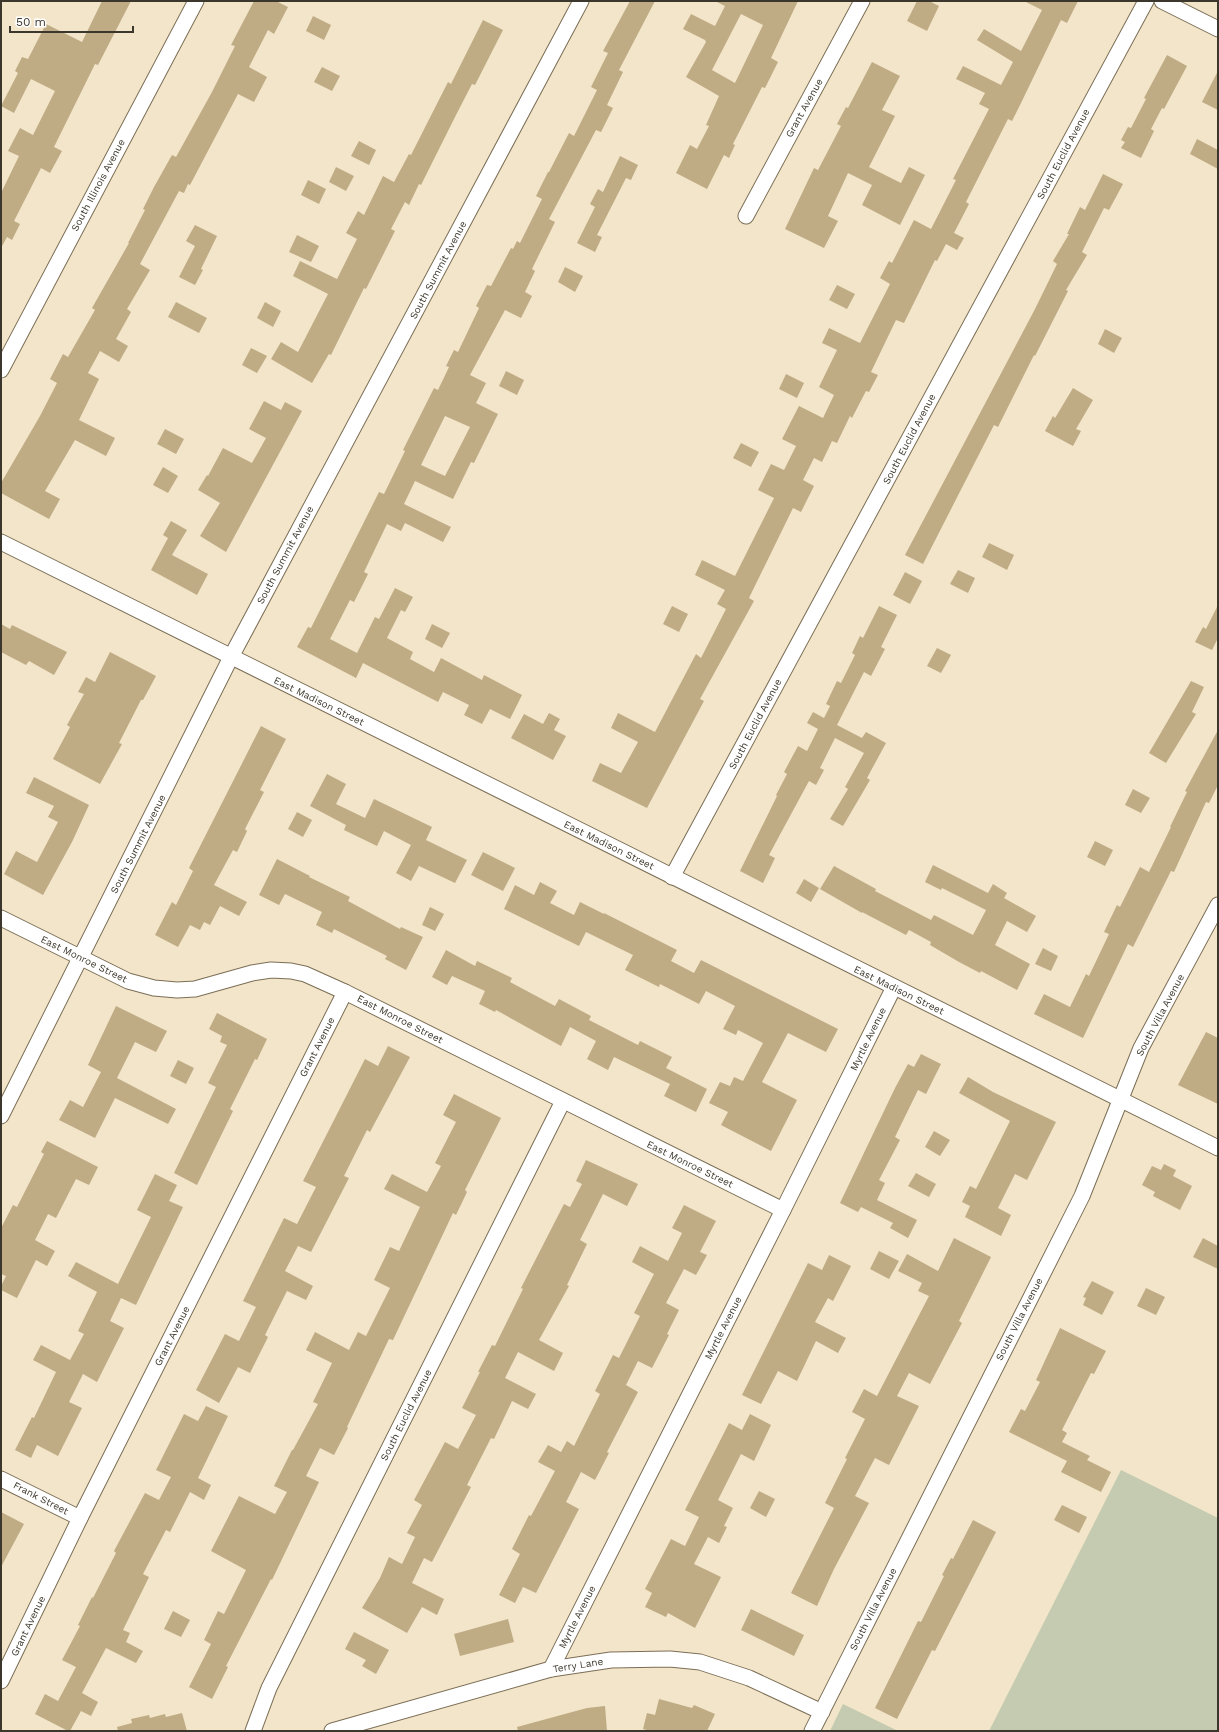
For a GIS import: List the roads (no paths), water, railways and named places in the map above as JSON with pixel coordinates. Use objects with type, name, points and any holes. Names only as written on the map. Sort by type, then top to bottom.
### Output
[{"type":"street","name":"South Illinois Avenue","points":[[1,370],[196,1]]},
{"type":"street","name":"South Summit Avenue","points":[[1,1116],[231,657],[581,1]]},
{"type":"street","name":"Grant Avenue","points":[[746,216],[862,1]]},
{"type":"street","name":"South Euclid Avenue","points":[[672,876],[1146,1]]},
{"type":"street","points":[[1162,1],[1218,29]]},
{"type":"street","name":"East Madison Street","points":[[1,542],[1218,1148]]},
{"type":"street","name":"South Villa Avenue","points":[[812,1731],[1082,1196],[1141,1048],[1218,905]]},
{"type":"street","name":"East Monroe Street","points":[[1,918],[128,981],[154,988],[177,990],[195,989],[252,973],[271,970],[291,971],[305,974],[345,992],[563,1102],[783,1210]]},
{"type":"street","name":"Myrtle Avenue","points":[[551,1669],[894,987]]},
{"type":"street","name":"Grant Avenue","points":[[1,1681],[80,1518],[345,992]]},
{"type":"street","name":"South Euclid Avenue","points":[[253,1731],[269,1688],[563,1102]]},
{"type":"street","name":"Frank Street","points":[[1,1478],[80,1518]]},
{"type":"street","name":"Terry Lane","points":[[332,1731],[551,1669],[611,1660],[670,1659],[700,1662],[749,1678],[822,1712]]}]
